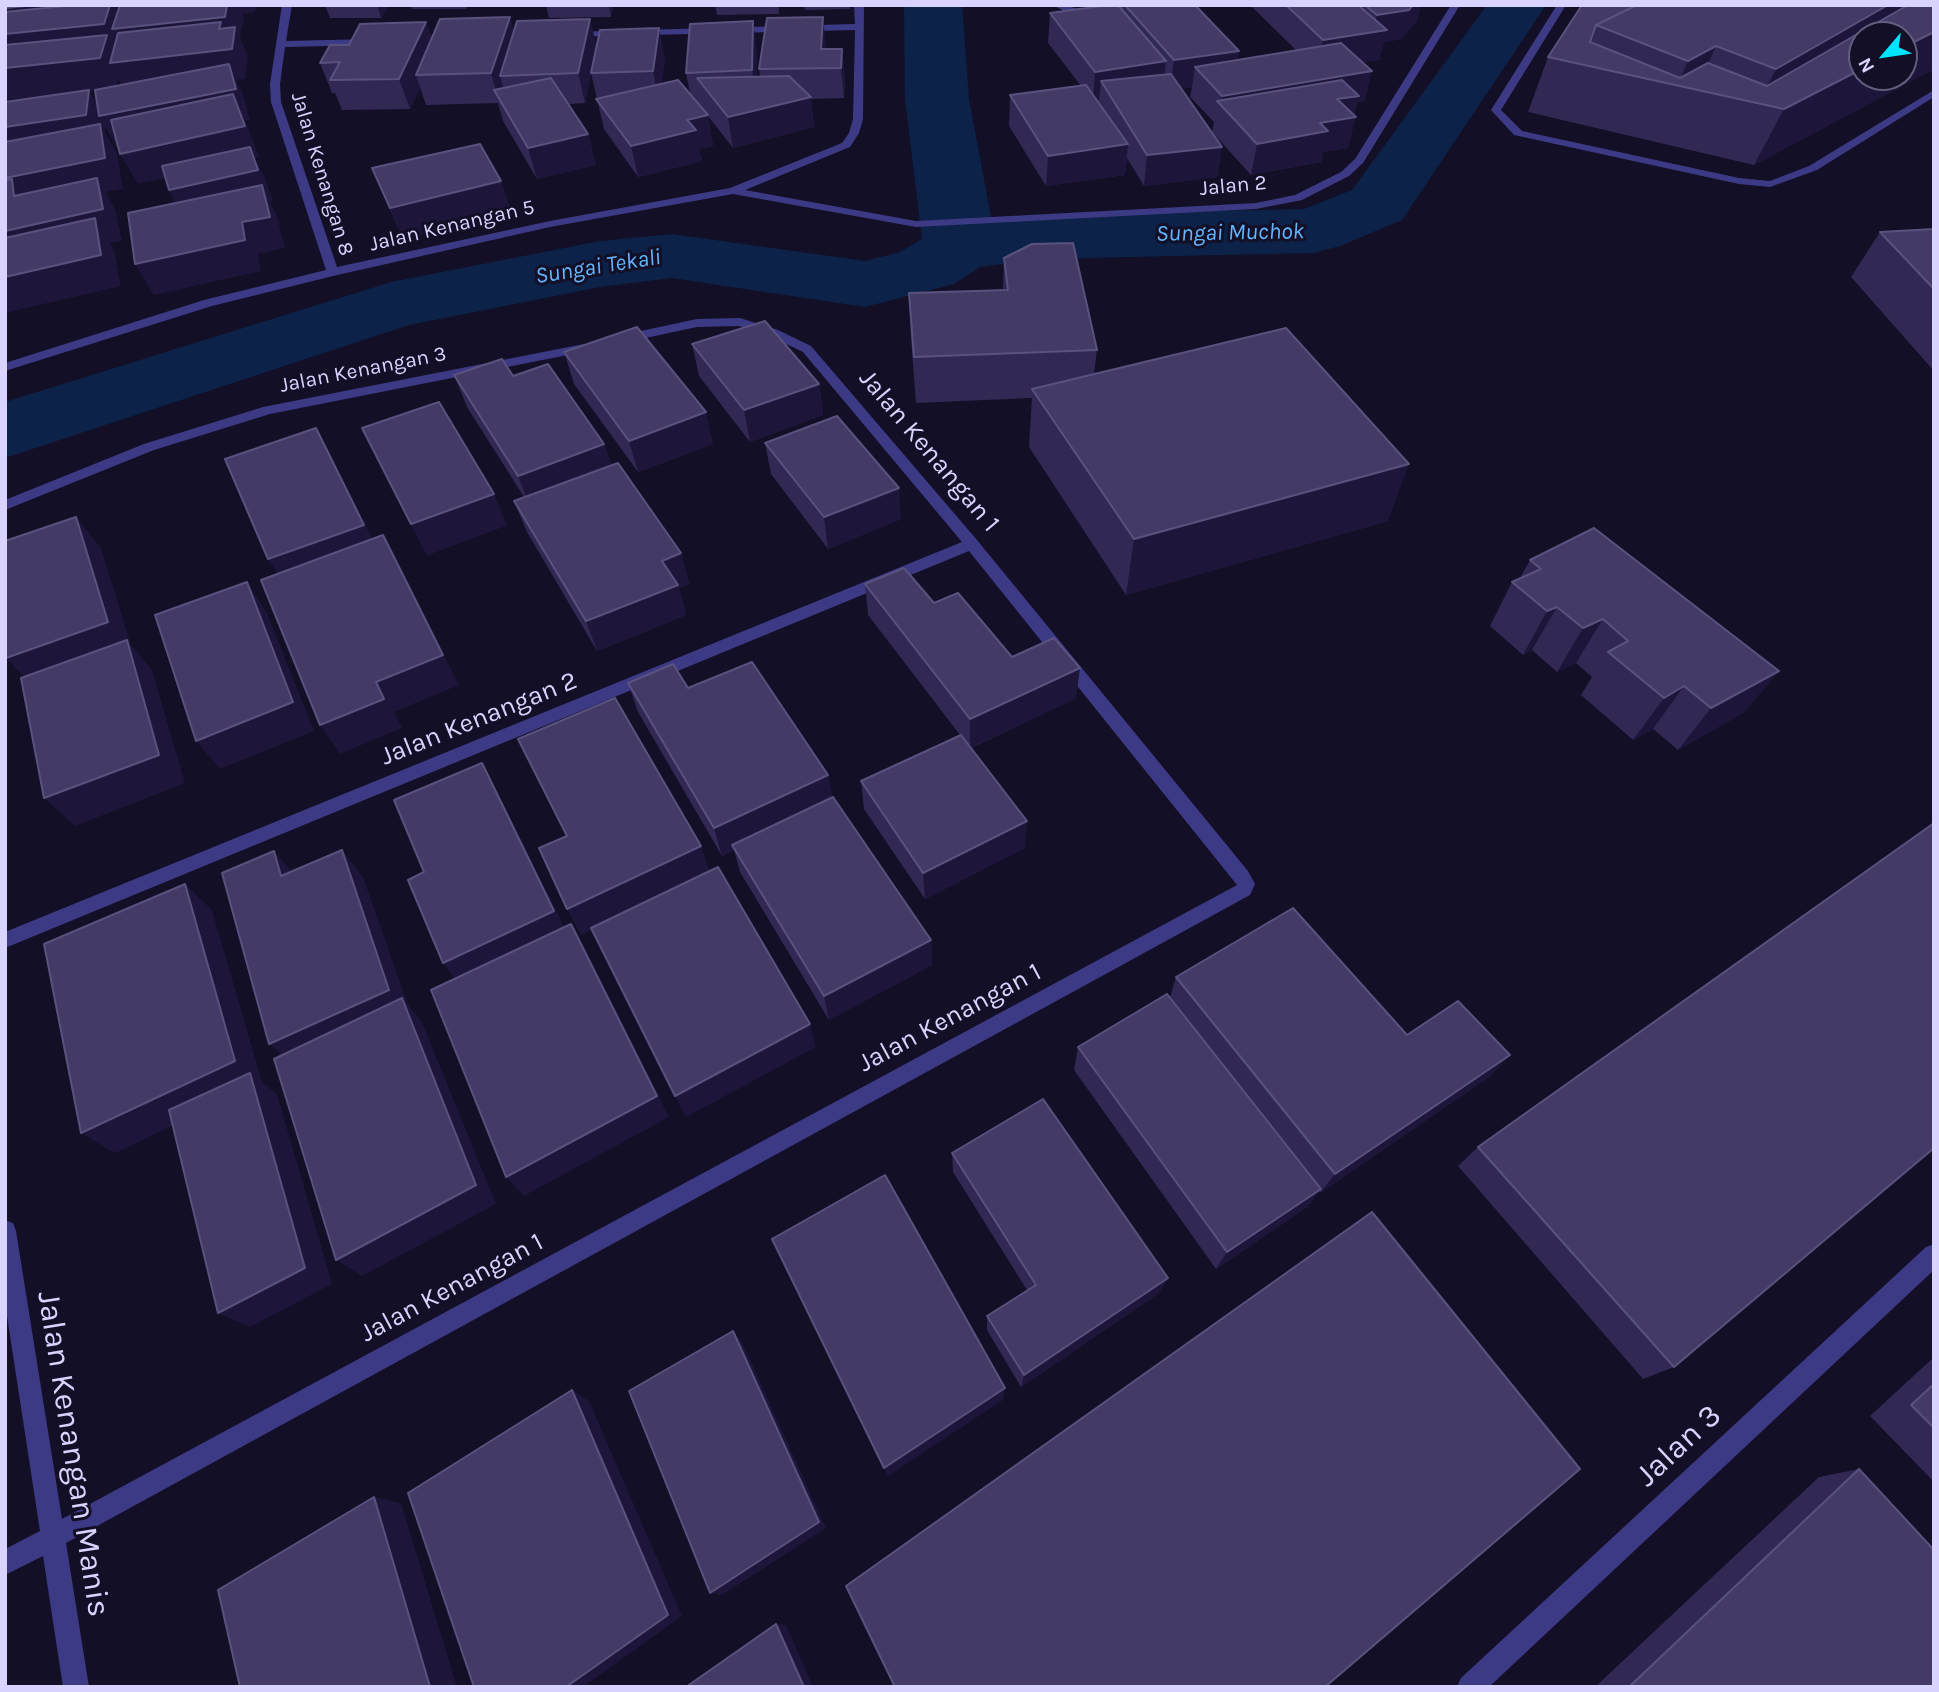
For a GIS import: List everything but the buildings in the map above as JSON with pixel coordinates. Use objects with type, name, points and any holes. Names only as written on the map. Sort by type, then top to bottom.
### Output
[{"type":"street","name":"Jalan Kenangan 8","points":[[287,5],[275,84],[276,102],[333,272]]},
{"type":"street","points":[[733,191],[846,145],[854,133],[858,119],[859,5]]},
{"type":"street","points":[[1058,5],[1070,11],[1106,16]]},
{"type":"street","points":[[1161,10],[1203,5]]},
{"type":"street","name":"Jalan 2","points":[[916,224],[1256,206],[1298,198],[1345,174],[1359,161],[1455,5]]},
{"type":"street","points":[[1562,5],[1496,110],[1518,133],[1739,181],[1770,184],[1813,168],[1934,93]]},
{"type":"street","points":[[556,36],[858,27]]},
{"type":"street","points":[[282,44],[378,41]]},
{"type":"street","name":"Jalan Kenangan 5","points":[[5,367],[208,303],[333,272],[550,223],[733,191],[916,224]]},
{"type":"street","name":"Jalan Kenangan 3","points":[[5,505],[149,447],[268,410],[697,323],[740,321]]},
{"type":"street","name":"Jalan Kenangan 1","points":[[5,1563],[1244,890],[1246,884],[1242,876],[972,544],[807,349],[740,321]]},
{"type":"street","name":"Jalan Kenangan 2","points":[[5,940],[972,544]]},
{"type":"street","name":"Jalan Kenangan Manis","points":[[5,1231],[76,1687]]},
{"type":"street","name":"Jalan 3","points":[[1470,1687],[1934,1255]]},
{"type":"waterway","name":"Sungai Tekali","points":[[933,5],[937,99],[960,248]]},
{"type":"waterway","name":"Sungai Muchok","points":[[960,248],[1041,237],[1314,231],[1377,205],[1517,5]]},
{"type":"waterway","name":"Sungai Tekali","points":[[5,431],[391,305],[600,264],[672,256],[865,284],[927,268],[960,248]]}]
